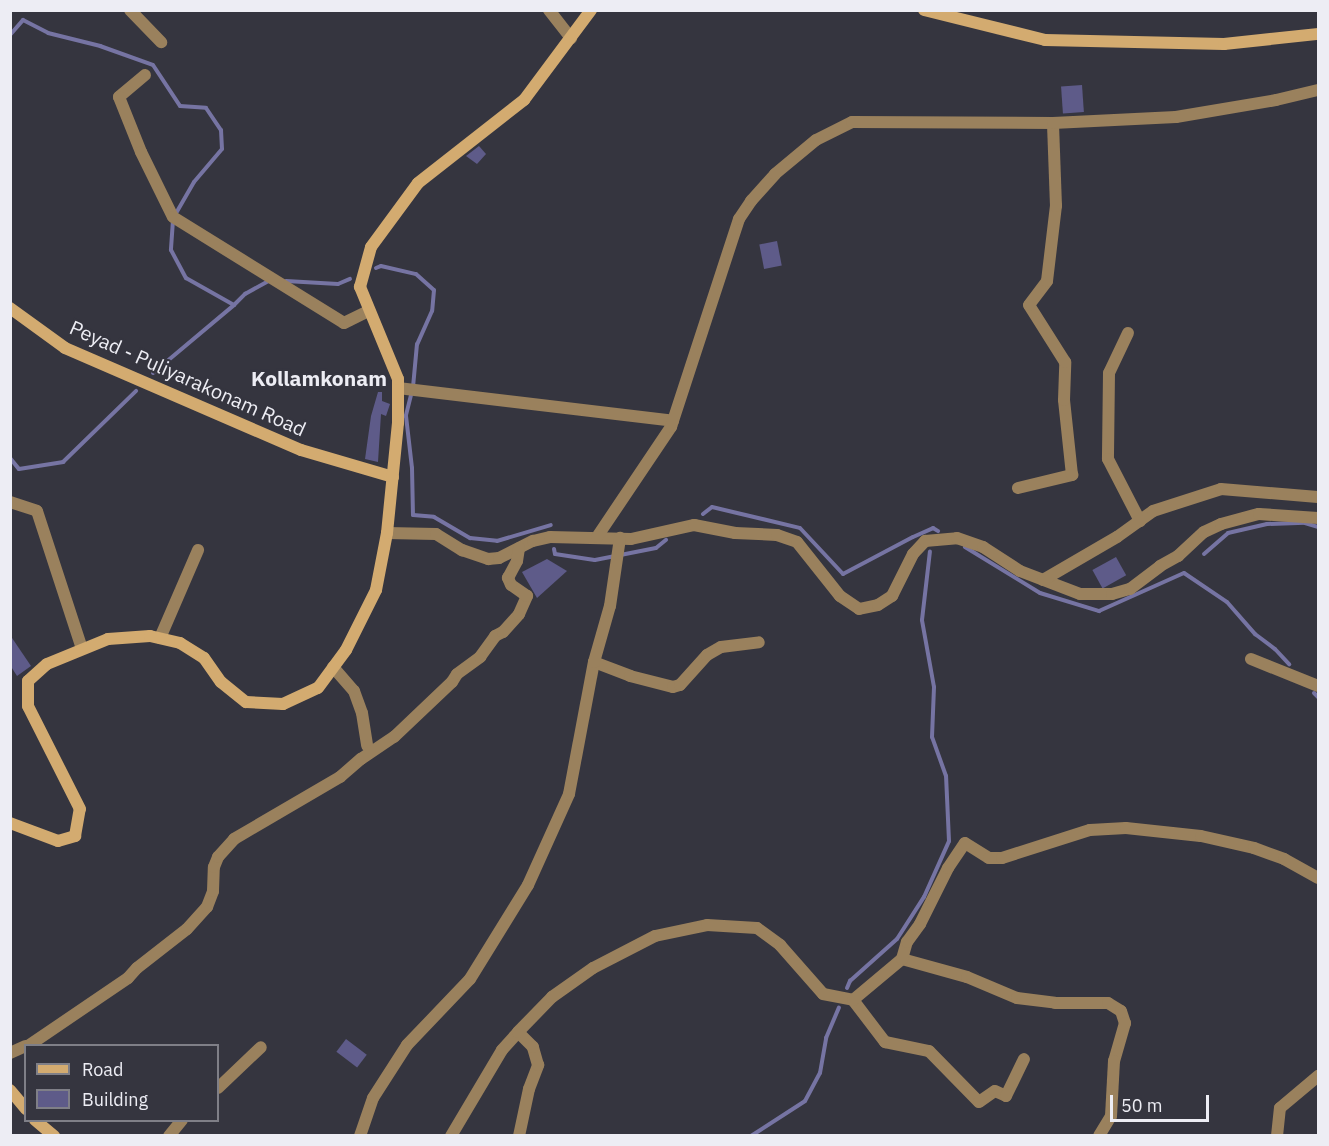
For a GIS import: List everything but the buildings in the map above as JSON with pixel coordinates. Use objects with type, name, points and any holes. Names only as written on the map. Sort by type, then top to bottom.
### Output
[{"type":"main road","points":[[10,823],[58,841],[75,836],[80,809],[28,706],[28,681],[47,664],[108,639],[150,636],[180,643],[204,658],[221,682],[246,702],[283,704],[318,688],[346,650],[376,590],[387,533],[401,389],[360,287],[371,247],[418,183],[524,100],[591,10]]},
{"type":"main road","points":[[924,10],[1045,40],[1224,44],[1318,34]]},
{"type":"main road","name":"Peyad - Puliyarakonam Road","points":[[10,308],[65,348],[301,450],[393,477]]},
{"type":"main road","points":[[10,1090],[24,1107]]},
{"type":"main road","points":[[37,1122],[54,1136]]},
{"type":"street","points":[[130,10],[161,42]]},
{"type":"street","points":[[549,10],[571,38]]},
{"type":"street","points":[[145,75],[119,97],[141,152],[173,217],[344,323],[369,311]]},
{"type":"street","points":[[597,537],[673,421],[739,219],[751,201],[775,174],[816,140],[852,122],[1053,123],[1176,117],[1276,100],[1318,90]]},
{"type":"street","points":[[1018,488],[1072,475],[1064,400],[1065,362],[1029,305],[1047,281],[1056,206],[1053,123]]},
{"type":"street","points":[[1128,333],[1109,373],[1108,459],[1140,521]]},
{"type":"street","points":[[401,389],[673,421]]},
{"type":"street","points":[[1043,580],[1117,537],[1153,511],[1221,489],[1318,497]]},
{"type":"street","points":[[10,502],[37,511],[82,649]]},
{"type":"street","points":[[387,533],[436,534],[462,550],[488,559],[499,558],[533,541],[550,537],[597,537],[619,543],[694,525],[735,533],[777,535],[797,542],[840,596],[859,609],[878,605],[892,596],[913,554],[925,541],[957,538],[983,547],[1020,571],[1080,594],[1112,594],[1130,589],[1160,566],[1178,556],[1204,532],[1221,524],[1259,514],[1318,518]]},
{"type":"street","points":[[360,1136],[374,1098],[407,1045],[470,979],[528,885],[569,794],[594,662],[610,606],[614,565],[619,543]]},
{"type":"street","points":[[30,1044],[128,978],[187,929],[207,907],[213,891],[214,867],[218,857],[234,839],[324,788],[361,759],[394,738],[452,682],[457,674],[480,657],[495,636],[503,632],[519,614],[527,596],[511,585],[508,578],[517,561],[519,548]]},
{"type":"street","points":[[160,638],[198,550]]},
{"type":"street","points":[[594,662],[673,687],[680,685],[707,655],[721,647],[759,642]]},
{"type":"street","points":[[1251,659],[1318,686]]},
{"type":"street","points":[[333,667],[354,691],[362,713],[367,746]]},
{"type":"street","points":[[853,1000],[902,959],[907,942],[944,880],[948,868],[965,843],[989,858],[1002,858],[1090,830],[1126,828],[1201,836],[1254,848],[1284,859],[1318,878]]},
{"type":"street","points":[[451,1136],[502,1050],[552,997],[593,968],[655,936],[707,925],[757,928],[766,932],[824,994],[853,1000],[885,1042],[929,1051],[979,1102],[995,1091],[1006,1096],[1024,1059]]},
{"type":"street","points":[[902,959],[967,977],[1017,998],[1055,1003],[1108,1003],[1120,1011],[1125,1023],[1114,1061],[1111,1116],[1098,1136]]},
{"type":"street","points":[[518,1032],[532,1047],[538,1065],[529,1089],[519,1136]]},
{"type":"street","points":[[10,1053],[24,1047]]},
{"type":"street","points":[[219,1087],[261,1047]]},
{"type":"street","points":[[1277,1136],[1280,1108],[1318,1076]]},
{"type":"street","points":[[169,1136],[180,1122]]},
{"type":"waterway","points":[[10,35],[23,20],[48,33],[100,46],[153,65],[180,106],[206,108],[221,130],[222,149],[194,182],[176,213]]},
{"type":"waterway","points":[[173,220],[171,250],[186,278],[234,305],[245,294],[270,280]]},
{"type":"waterway","points":[[376,268],[381,266],[416,274],[434,290],[432,311],[417,344],[413,387],[406,416],[412,468],[413,515],[434,517],[470,538],[497,541],[551,525]]},
{"type":"waterway","points":[[286,281],[338,284],[350,279]]},
{"type":"waterway","points":[[153,373],[234,305]]},
{"type":"waterway","points":[[10,458],[19,469],[63,462],[136,391]]},
{"type":"waterway","points":[[703,514],[712,507],[800,528],[843,574],[913,537],[933,528],[938,531]]},
{"type":"waterway","points":[[1204,554],[1228,533],[1267,524],[1305,523],[1318,527]]},
{"type":"waterway","points":[[554,549],[555,554],[595,560],[656,548],[666,540]]},
{"type":"waterway","points":[[965,547],[1040,593],[1099,611],[1184,573],[1227,602],[1255,634],[1275,649],[1289,664]]},
{"type":"waterway","points":[[847,988],[850,981],[897,939],[924,897],[949,841],[946,776],[932,737],[934,687],[922,620],[930,551]]},
{"type":"waterway","points":[[1314,693],[1318,697]]},
{"type":"waterway","points":[[751,1136],[805,1101],[820,1073],[826,1038],[839,1008]]},
{"type":"district","name":"Kollamkonam","points":[[319,378]]}]
